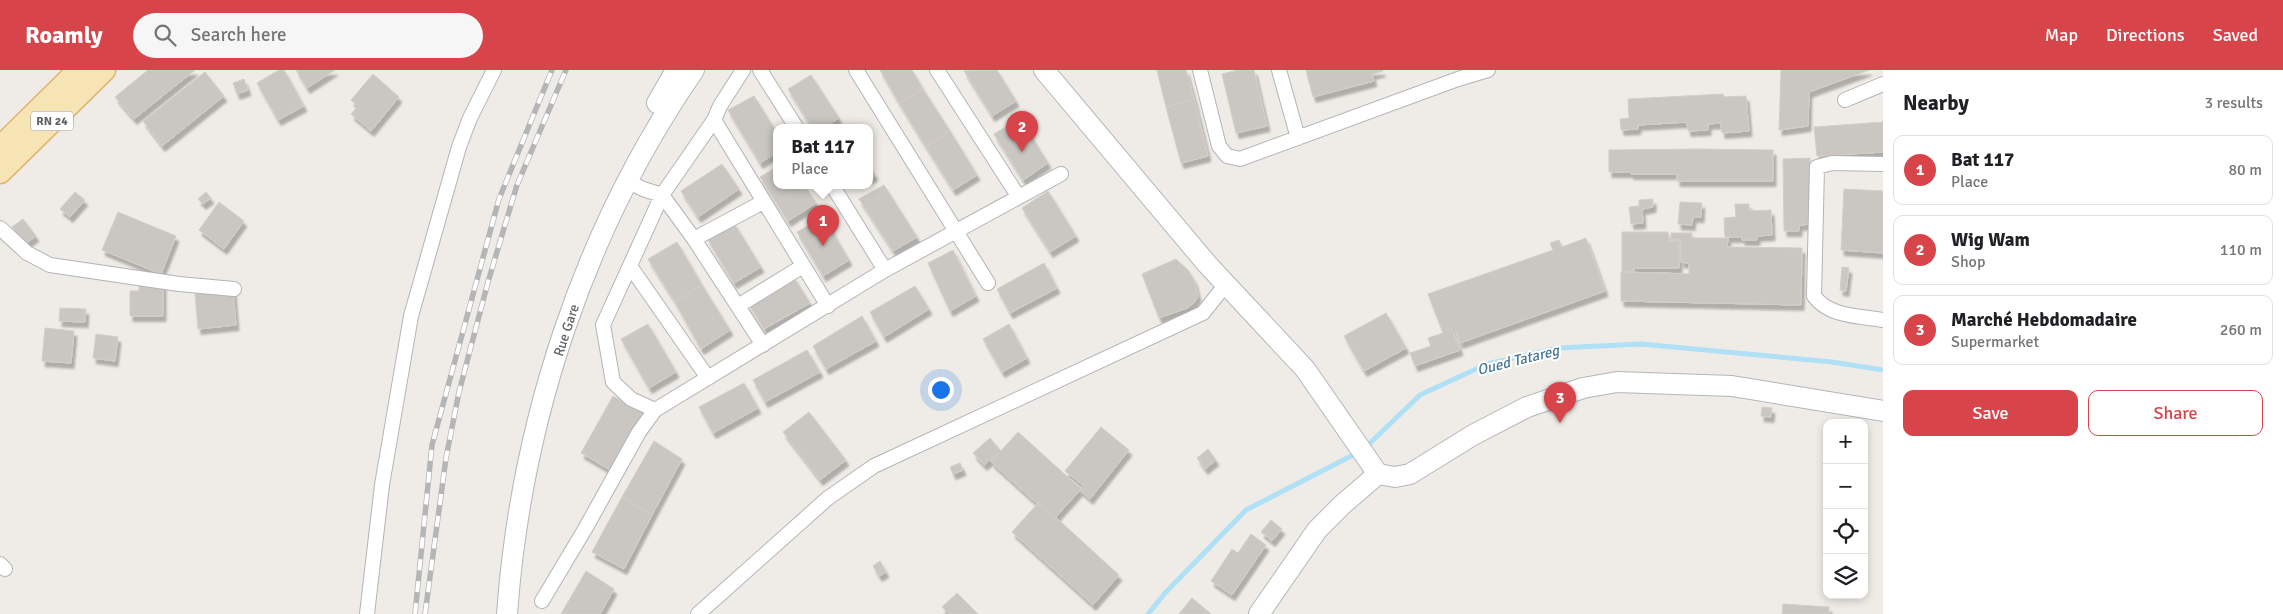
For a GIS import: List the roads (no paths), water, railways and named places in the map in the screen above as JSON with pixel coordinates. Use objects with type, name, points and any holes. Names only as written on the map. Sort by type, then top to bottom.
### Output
[{"type":"main road","name":"RN 24","points":[[0,148],[79,70]]},
{"type":"main road","name":"RN 24","points":[[0,172],[104,70]]},
{"type":"street","points":[[367,614],[382,486],[411,316],[459,147],[473,112],[494,70]]},
{"type":"street","name":"Rue Gare","points":[[495,614],[504,528],[517,458],[532,393],[557,316],[615,176],[676,70]]},
{"type":"street","name":"Rue Gare","points":[[507,614],[516,530],[528,461],[544,398],[568,320],[588,266],[627,181],[667,110],[694,70]]},
{"type":"street","points":[[655,410],[631,399],[613,382],[608,364],[603,325],[662,195],[714,120],[720,106],[742,70]]},
{"type":"street","points":[[760,70],[794,124]]},
{"type":"street","points":[[856,70],[988,283]]},
{"type":"street","points":[[937,70],[1018,196]]},
{"type":"street","points":[[1044,70],[1226,284],[1305,370],[1373,465],[1395,477],[1410,474],[1473,435],[1527,408],[1583,388],[1617,382],[1732,386],[1883,411]]},
{"type":"street","points":[[1200,70],[1219,146],[1227,156],[1240,159],[1298,138],[1457,74],[1488,70]]},
{"type":"street","points":[[1279,70],[1298,138]]},
{"type":"street","points":[[1845,100],[1883,84]]},
{"type":"street","points":[[714,120],[828,306]]},
{"type":"street","points":[[1883,164],[1832,163],[1817,167],[1814,296],[1826,308],[1841,313],[1883,320]]},
{"type":"street","points":[[542,601],[639,432],[655,410],[885,270],[1061,174]]},
{"type":"street","points":[[627,181],[643,190],[662,195],[694,239],[762,345]]},
{"type":"street","points":[[834,189],[885,270]]},
{"type":"street","points":[[694,239],[763,202]]},
{"type":"street","points":[[0,228],[27,253],[50,265],[179,284],[234,289]]},
{"type":"street","points":[[630,266],[708,378]]},
{"type":"street","points":[[738,306],[803,266]]},
{"type":"street","points":[[698,614],[828,498],[874,466],[1203,313],[1226,284]]},
{"type":"street","points":[[1259,614],[1317,530],[1343,504],[1373,465]]},
{"type":"waterway","name":"Oued Tatareg","points":[[1366,447],[1420,395],[1487,364],[1558,348],[1641,344],[1832,362],[1883,370]]},
{"type":"waterway","name":"Oued Tatareg","points":[[1148,614],[1166,592],[1246,510],[1359,452]]},
{"type":"railway","points":[[415,614],[432,445],[499,199],[552,70]]},
{"type":"railway","points":[[425,614],[446,458],[459,392],[488,282],[517,185],[566,70]]},
{"type":"place","name":"Wig Wam","points":[[1022,152]]},
{"type":"place","name":"Bat 117","points":[[823,246]]},
{"type":"place","name":"Marché Hebdomadaire","points":[[1560,423]]}]
